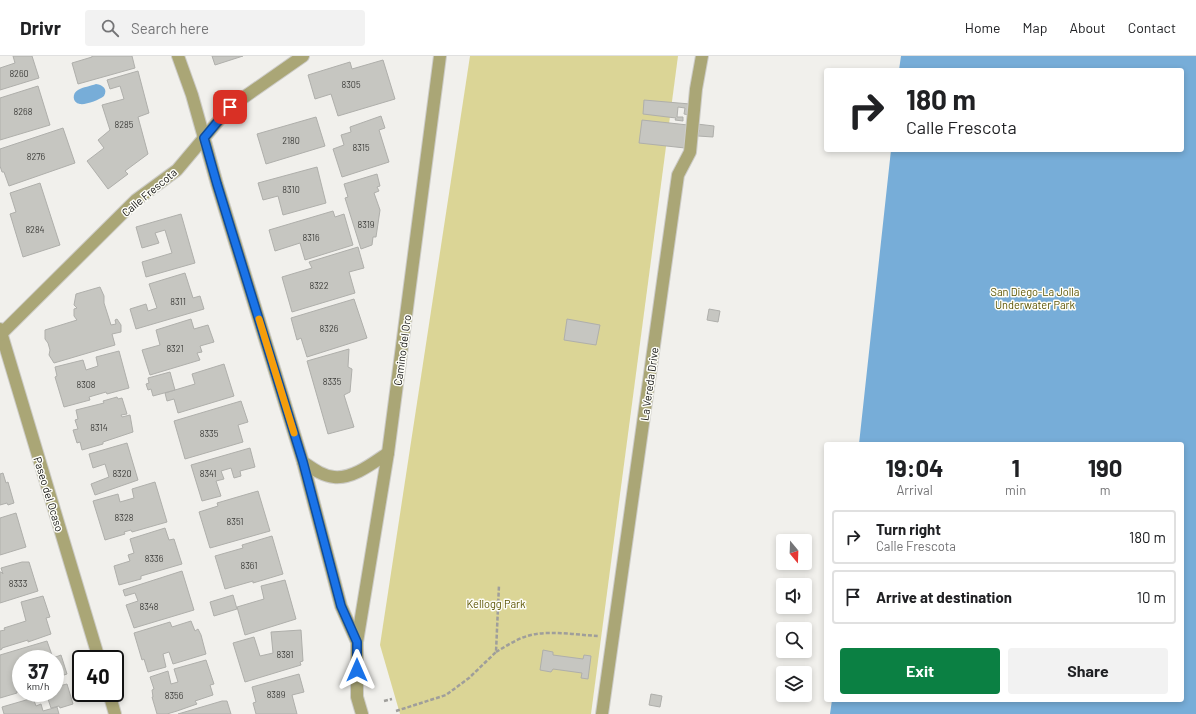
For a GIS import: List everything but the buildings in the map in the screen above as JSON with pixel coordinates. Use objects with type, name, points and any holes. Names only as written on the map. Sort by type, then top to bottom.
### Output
[{"type":"street","points":[[178,56],[192,95],[217,184],[303,462],[341,606],[357,642],[357,697],[362,714]]},
{"type":"street","name":"Calle Frescota","points":[[0,333],[136,200],[177,170],[230,107],[303,56]]},
{"type":"street","name":"Camino del Oro","points":[[357,642],[388,453],[440,56]]},
{"type":"street","name":"La Vereda Drive","points":[[602,714],[678,175],[690,152],[696,89],[702,56]]},
{"type":"street","name":"Paseo del Ocaso","points":[[0,333],[96,650]]},
{"type":"street","points":[[303,462],[322,474],[334,477],[344,477],[358,472],[388,453]]},
{"type":"street","points":[[112,702],[115,714]]},
{"type":"path","points":[[496,652],[498,585]]},
{"type":"path","points":[[396,710],[446,695],[469,678],[496,652],[517,640],[536,634],[553,633],[613,637]]},
{"type":"path","points":[[384,702],[392,699]]},
{"type":"green space","name":"Kellogg Park","points":[[470,56],[678,56],[591,714],[400,714],[380,645]]},
{"type":"water","name":"San Diego-La Jolla Underwater Park","points":[[901,56],[1196,56],[1196,714],[830,714],[832,702],[1184,702],[1184,442],[859,442],[891,152],[1184,152],[1184,68],[899,68]]},
{"type":"water","points":[[96,84],[101,85],[105,89],[104,96],[96,101],[86,104],[75,102],[74,95],[76,91]]},
{"type":"slow traffic","points":[[259,319],[294,433]]},
{"type":"route","points":[[230,107],[204,138],[303,462],[341,606],[357,642],[357,670]]}]
